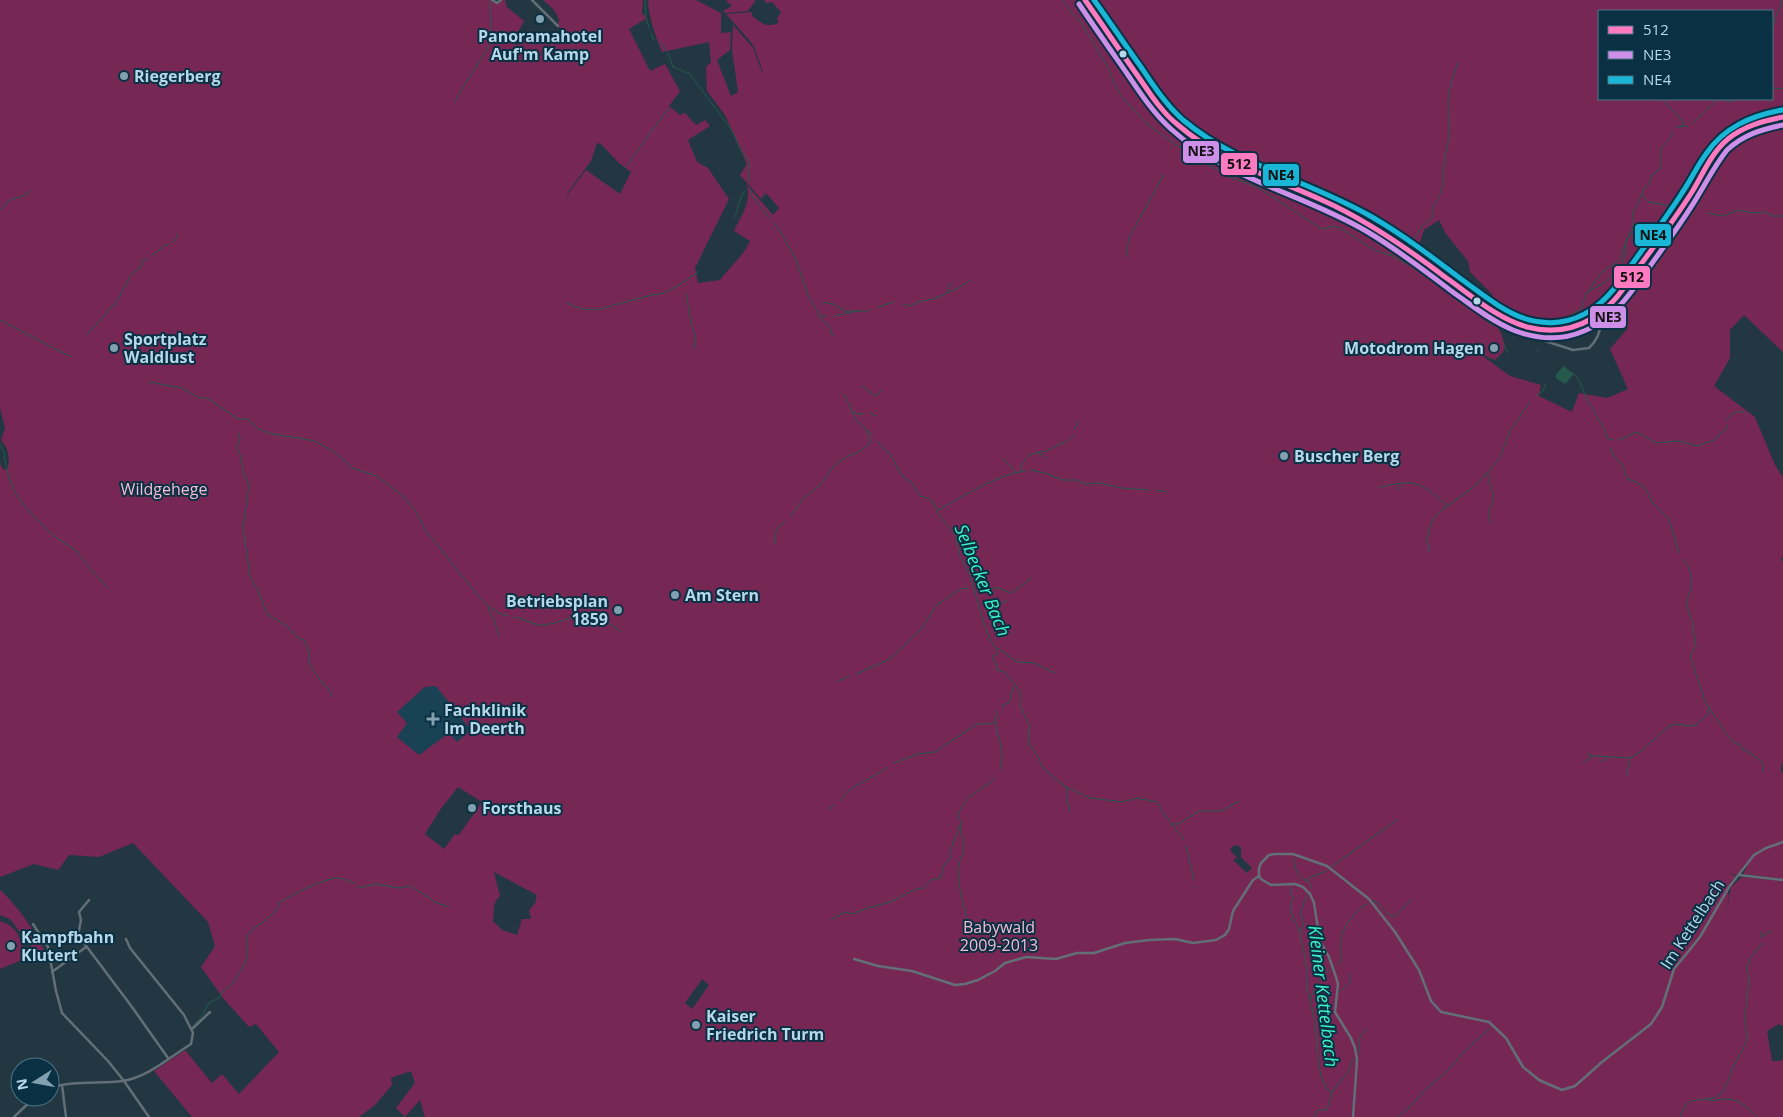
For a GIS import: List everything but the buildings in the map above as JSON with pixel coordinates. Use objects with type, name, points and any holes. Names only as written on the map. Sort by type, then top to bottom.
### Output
[{"type":"main road","points":[[1085,0],[1166,116],[1178,126],[1212,151],[1352,215],[1511,321],[1532,329],[1552,331],[1577,326],[1594,318],[1612,303],[1676,217],[1720,147],[1734,134],[1747,127],[1783,117]]},
{"type":"street","points":[[492,0],[498,4],[501,0]]},
{"type":"street","points":[[532,0],[558,26]]},
{"type":"street","points":[[1542,340],[1573,350],[1589,348],[1598,337],[1601,327],[1600,323],[1594,318]]},
{"type":"street","name":"Im Kettelbach","points":[[854,959],[878,966],[912,971],[960,985],[988,976],[1011,960],[1026,957],[1061,958],[1077,953],[1094,953],[1125,943],[1149,940],[1175,939],[1193,943],[1210,942],[1225,936],[1229,929],[1233,912],[1253,880],[1259,876],[1261,863],[1268,856],[1275,854],[1293,854],[1326,866],[1368,900],[1382,914],[1419,970],[1431,1001],[1441,1012],[1489,1022],[1506,1038],[1523,1067],[1539,1080],[1562,1090],[1575,1086],[1602,1062],[1651,1024],[1662,1006],[1674,969],[1700,937],[1719,903],[1738,875],[1754,855],[1783,842]]},
{"type":"street","points":[[1738,875],[1783,880]]},
{"type":"street","points":[[1259,876],[1264,882],[1271,885],[1295,884],[1303,887],[1310,894],[1314,903],[1320,941],[1329,957],[1338,984],[1335,1012],[1348,1032],[1355,1048],[1357,1066],[1354,1117]]},
{"type":"street","points":[[89,900],[79,912],[81,920],[78,935],[168,1058]]},
{"type":"street","points":[[34,924],[48,947],[62,1013],[108,1060],[149,1117]]},
{"type":"street","points":[[66,1117],[62,1085],[124,1080],[148,1072],[191,1044],[193,1037],[192,1029],[184,1015],[130,948],[126,939]]},
{"type":"street","points":[[52,972],[86,947]]},
{"type":"street","points":[[192,1029],[210,1012]]},
{"type":"street","points":[[14,1117],[24,1107]]},
{"type":"shaded area","points":[[1563,366],[1574,374],[1565,384],[1556,378],[1556,375]]},
{"type":"shaded area","name":"Fachklinik Im Deerth","points":[[436,686],[471,730],[457,743],[449,733],[419,755],[397,737],[397,712],[425,687]]},
{"type":"green space","points":[[0,0],[491,0],[497,4],[505,0],[507,7],[524,21],[512,43],[518,45],[522,32],[528,31],[553,38],[540,55],[521,60],[507,60],[508,62],[522,62],[540,56],[554,39],[564,40],[567,37],[558,25],[559,19],[554,10],[543,0],[643,0],[642,13],[647,18],[629,29],[650,71],[665,64],[680,91],[669,106],[680,115],[685,113],[696,125],[705,120],[710,126],[688,140],[697,162],[708,168],[729,199],[695,268],[698,283],[720,280],[740,257],[750,241],[734,231],[747,202],[748,190],[746,184],[773,215],[779,208],[766,193],[761,199],[740,175],[747,164],[725,115],[707,91],[706,67],[711,62],[709,42],[662,52],[651,20],[648,0],[696,0],[721,13],[721,33],[731,32],[730,50],[717,60],[731,96],[738,92],[732,50],[733,25],[753,48],[763,72],[754,47],[726,14],[752,12],[752,16],[765,24],[772,25],[779,22],[777,19],[781,12],[772,2],[766,3],[764,0],[1082,0],[1154,104],[1168,121],[1187,137],[1221,159],[1352,218],[1472,299],[1468,304],[1496,324],[1505,346],[1503,352],[1495,360],[1480,354],[1510,376],[1541,385],[1539,396],[1572,412],[1579,393],[1607,398],[1628,389],[1610,349],[1628,328],[1612,307],[1660,245],[1708,171],[1731,141],[1743,133],[1767,124],[1783,122],[1783,352],[1744,315],[1730,330],[1730,358],[1714,386],[1755,417],[1775,465],[1783,477],[1783,556],[1781,560],[1783,561],[1783,763],[1781,772],[1783,773],[1783,879],[1743,874],[1753,855],[1737,875],[1729,873],[1736,876],[1727,889],[1729,895],[1726,916],[1731,887],[1742,877],[1783,881],[1783,1026],[1779,1024],[1767,1031],[1772,1061],[1781,1061],[1783,1059],[1783,1117],[425,1117],[420,1100],[405,1117],[396,1108],[415,1083],[411,1071],[391,1078],[392,1085],[375,1105],[359,1117],[192,1117],[154,1071],[185,1050],[212,1083],[222,1074],[239,1094],[279,1052],[256,1024],[249,1027],[223,998],[201,967],[215,946],[208,922],[133,843],[99,857],[69,855],[58,870],[34,864],[0,877],[0,462],[5,470],[8,468],[9,460],[7,449],[1,440],[5,428],[0,408]],"holes":[[[597,143],[601,144],[619,163],[631,172],[620,194],[586,170],[565,201],[569,191],[591,161]],[[436,686],[471,730],[457,742],[449,733],[419,755],[397,737],[407,723],[397,712],[425,687]],[[458,787],[482,802],[459,835],[455,834],[444,849],[425,834],[440,810]],[[1233,846],[1241,847],[1241,857],[1252,868],[1247,873],[1233,860],[1237,858],[1230,850]],[[494,872],[537,895],[535,903],[529,910],[531,919],[522,919],[517,935],[502,930],[493,921],[494,905],[500,896]],[[702,979],[709,985],[692,1009],[685,1003]]]},
{"type":"green space","points":[[756,0],[748,11],[725,13],[723,11],[732,6],[726,1]]},
{"type":"green space","points":[[1089,0],[1783,0],[1783,114],[1755,119],[1741,125],[1711,149],[1670,220],[1613,298],[1591,317],[1576,324],[1546,329],[1522,325],[1495,303],[1492,294],[1470,272],[1468,261],[1446,234],[1439,220],[1424,230],[1416,254],[1346,208],[1235,160],[1212,148],[1172,118],[1134,65],[1127,52]]},
{"type":"green space","points":[[0,890],[13,903],[35,933],[47,960],[33,949],[10,919],[0,915]]},
{"type":"green space","name":"Kampfbahn Klutert","points":[[0,921],[16,931],[24,959],[0,969]]},
{"type":"waterway","name":"Selbecker Bach","points":[[645,0],[646,18],[649,28]]},
{"type":"waterway","points":[[1063,0],[1082,24],[1107,66],[1122,97],[1148,125],[1176,145],[1195,155],[1204,163],[1227,176],[1257,187],[1320,228],[1333,226],[1340,228],[1376,251],[1390,255],[1411,266],[1447,292]]},
{"type":"waterway","points":[[1773,27],[1782,0]]},
{"type":"waterway","points":[[454,102],[491,43],[490,2]]},
{"type":"waterway","name":"Selbecker Bach","points":[[651,33],[654,41]]},
{"type":"waterway","name":"Selbecker Bach","points":[[659,42],[667,51]]},
{"type":"waterway","name":"Selbecker Bach","points":[[668,53],[673,67],[690,74],[731,129],[741,150],[749,161],[750,182]]},
{"type":"waterway","points":[[1407,242],[1417,235],[1421,227],[1432,218],[1433,206],[1439,198],[1443,185],[1444,163],[1449,138],[1448,101],[1451,83],[1458,62]]},
{"type":"waterway","points":[[1773,88],[1783,89]]},
{"type":"waterway","points":[[1663,100],[1679,117]]},
{"type":"waterway","points":[[1693,123],[1717,100]]},
{"type":"waterway","points":[[1725,100],[1729,102],[1734,100]]},
{"type":"waterway","points":[[627,166],[669,108]]},
{"type":"waterway","points":[[1679,118],[1683,121],[1683,125],[1680,126]]},
{"type":"waterway","points":[[1676,127],[1688,126]]},
{"type":"waterway","points":[[1556,324],[1582,308],[1586,293],[1605,282],[1621,267],[1626,251],[1625,244],[1632,232],[1633,211],[1644,188],[1649,184],[1652,175],[1660,169],[1661,150],[1673,132]]},
{"type":"waterway","points":[[1126,257],[1129,238],[1163,174]]},
{"type":"waterway","name":"Selbecker Bach","points":[[750,189],[752,196],[770,219]]},
{"type":"waterway","points":[[0,210],[8,201],[25,195],[30,191]]},
{"type":"waterway","points":[[734,218],[745,191]]},
{"type":"waterway","points":[[1642,194],[1649,202],[1670,206]]},
{"type":"waterway","points":[[1707,213],[1723,216],[1738,210],[1783,216]]},
{"type":"waterway","name":"Selbecker Bach","points":[[773,222],[796,260],[809,298],[820,318],[829,326],[833,336]]},
{"type":"waterway","points":[[1589,290],[1602,272],[1621,258],[1630,232]]},
{"type":"waterway","points":[[173,243],[177,234]]},
{"type":"waterway","points":[[152,255],[169,244]]},
{"type":"waterway","points":[[1390,255],[1396,253]]},
{"type":"waterway","points":[[86,335],[110,308],[115,305],[131,275],[142,266],[142,261],[147,259]]},
{"type":"waterway","points":[[566,302],[573,306],[592,310],[605,308],[663,293],[678,286],[699,271]]},
{"type":"waterway","points":[[903,304],[909,306],[921,301],[934,299],[960,287],[970,280]]},
{"type":"waterway","points":[[947,292],[952,282]]},
{"type":"waterway","points":[[686,293],[695,336],[694,349]]},
{"type":"waterway","points":[[823,302],[833,304],[845,311],[869,311]]},
{"type":"waterway","points":[[878,307],[893,302]]},
{"type":"waterway","points":[[834,316],[857,311]]},
{"type":"waterway","name":"Selbecker Bach","points":[[820,315],[826,317]]},
{"type":"waterway","points":[[1483,318],[1493,326]]},
{"type":"waterway","points":[[0,320],[71,357]]},
{"type":"waterway","points":[[1504,345],[1508,353]]},
{"type":"waterway","points":[[1535,352],[1539,348]]},
{"type":"waterway","points":[[1574,374],[1578,378],[1589,404],[1603,426],[1607,438],[1613,440]]},
{"type":"waterway","points":[[149,382],[182,388],[199,398],[208,398],[238,419],[248,419],[258,429],[272,434],[319,443],[337,454],[352,468],[377,476],[404,497],[416,512],[426,531],[488,606],[508,616]]},
{"type":"waterway","points":[[1536,396],[1543,391],[1546,383]]},
{"type":"waterway","points":[[862,386],[875,396],[882,390]]},
{"type":"waterway","name":"Selbecker Bach","points":[[844,394],[856,420],[872,435]]},
{"type":"waterway","points":[[1430,552],[1427,540],[1433,519],[1442,510],[1475,486],[1500,458],[1510,431],[1530,402]]},
{"type":"waterway","points":[[853,412],[864,414]]},
{"type":"waterway","points":[[870,413],[876,416]]},
{"type":"waterway","points":[[1727,420],[1735,413],[1745,413]]},
{"type":"waterway","points":[[1075,429],[1078,421]]},
{"type":"waterway","points":[[1619,440],[1637,432],[1656,443],[1678,441],[1698,446],[1714,440],[1726,429],[1727,425]]},
{"type":"waterway","points":[[791,516],[804,498],[821,484],[833,467],[846,457],[861,451],[870,443],[866,430]]},
{"type":"waterway","points":[[239,433],[240,440],[237,447],[241,457],[243,472],[249,485],[243,528],[250,576],[267,614],[287,626],[298,638],[304,640],[309,652],[310,666],[333,697]]},
{"type":"waterway","points":[[1020,471],[1026,458],[1068,441],[1073,435]]},
{"type":"waterway","name":"Selbecker Bach","points":[[878,442],[891,456],[902,476],[912,483],[920,496],[928,498],[933,502],[939,515],[956,537],[960,557],[970,575],[984,624],[991,641],[998,651],[993,656],[997,670],[1004,672],[1015,684],[1010,702],[1002,706],[1003,708]]},
{"type":"waterway","points":[[0,444],[5,455],[9,478],[15,492],[24,505],[49,532],[77,552],[108,588]]},
{"type":"waterway","points":[[1611,448],[1613,455],[1623,466],[1627,479],[1645,488],[1652,502],[1669,519],[1679,553]]},
{"type":"waterway","points":[[1037,452],[1047,458]]},
{"type":"waterway","points":[[1003,459],[1016,472]]},
{"type":"waterway","points":[[1030,470],[1045,473],[1062,480],[1076,480],[1085,484],[1100,483],[1121,488],[1149,490]]},
{"type":"waterway","points":[[938,510],[991,481],[1025,471]]},
{"type":"waterway","points":[[1488,473],[1493,497],[1489,511],[1491,524]]},
{"type":"waterway","points":[[1379,487],[1413,483],[1429,490],[1448,506]]},
{"type":"waterway","points":[[1397,490],[1400,484]]},
{"type":"waterway","points":[[1156,490],[1167,492]]},
{"type":"waterway","points":[[775,544],[776,530],[785,521]]},
{"type":"waterway","points":[[1683,559],[1690,569],[1692,580],[1686,603],[1692,621],[1696,647],[1692,652],[1691,659],[1705,701],[1733,742],[1740,745],[1742,749],[1754,755],[1762,762],[1763,772]]},
{"type":"waterway","points":[[976,589],[998,588],[1011,593],[1032,578]]},
{"type":"waterway","points":[[856,674],[890,659],[922,628],[937,605],[960,589],[968,588]]},
{"type":"waterway","points":[[998,603],[1007,601]]},
{"type":"waterway","points":[[488,607],[499,636]]},
{"type":"waterway","points":[[514,617],[540,625],[547,625],[567,619],[589,618],[603,621],[622,632]]},
{"type":"waterway","points":[[998,648],[1017,662],[1034,663],[1055,673]]},
{"type":"waterway","points":[[838,681],[850,676]]},
{"type":"waterway","points":[[1016,686],[1020,692],[1020,706],[1030,726],[1028,737],[1030,746],[1043,768],[1066,787],[1090,798],[1123,802],[1137,798],[1157,802],[1184,840]]},
{"type":"waterway","points":[[1583,763],[1593,756],[1630,758],[1640,752],[1669,726],[1677,724],[1691,726],[1697,724],[1708,714],[1708,708]]},
{"type":"waterway","name":"Selbecker Bach","points":[[997,711],[996,725],[1002,752],[1001,770]]},
{"type":"waterway","points":[[894,763],[918,754],[935,752],[977,724],[996,722]]},
{"type":"waterway","points":[[1587,754],[1593,756]]},
{"type":"waterway","points":[[1601,762],[1609,757]]},
{"type":"waterway","points":[[1626,776],[1630,759]]},
{"type":"waterway","points":[[840,801],[849,790],[887,767]]},
{"type":"waterway","name":"Selbecker Bach","points":[[831,920],[844,912],[852,914],[890,902],[918,888],[922,889],[931,880],[941,878],[944,865],[950,859],[950,852],[961,822],[958,815],[962,807],[970,797],[995,778]]},
{"type":"waterway","points":[[1067,788],[1070,812]]},
{"type":"waterway","points":[[1173,824],[1178,824],[1199,811],[1221,811],[1239,801]]},
{"type":"waterway","points":[[828,810],[834,805]]},
{"type":"waterway","name":"Kleiner Kettelbach","points":[[1331,867],[1397,820]]},
{"type":"waterway","points":[[961,825],[964,848],[958,868],[958,875],[969,927]]},
{"type":"waterway","points":[[1186,845],[1194,880]]},
{"type":"waterway","points":[[1294,859],[1297,872],[1306,881]]},
{"type":"waterway","name":"Kleiner Kettelbach","points":[[1310,888],[1311,886],[1307,879],[1326,871]]},
{"type":"waterway","points":[[193,1026],[209,1003],[220,997],[222,992],[234,982],[246,961],[246,937],[254,928],[274,913],[280,902],[307,888],[335,878],[354,883]]},
{"type":"waterway","points":[[358,887],[374,884],[400,888],[410,886],[434,902],[449,907]]},
{"type":"waterway","points":[[1291,887],[1290,894],[1293,897],[1290,910],[1300,932]]},
{"type":"waterway","name":"Kleiner Kettelbach","points":[[1307,895],[1301,911],[1303,925],[1300,933],[1306,963],[1307,988],[1315,1022],[1319,1066],[1323,1082],[1328,1090],[1332,1092],[1327,1110],[1318,1110],[1314,1117]]},
{"type":"waterway","points":[[1373,901],[1394,917],[1412,899]]},
{"type":"waterway","points":[[1339,965],[1341,957],[1340,944],[1343,933],[1357,911],[1367,904]]},
{"type":"waterway","points":[[1761,937],[1772,931]]},
{"type":"waterway","points":[[1680,1117],[1686,1105],[1691,1101],[1713,1098],[1722,1093],[1726,1086],[1747,1039],[1745,1017],[1749,980],[1747,968],[1750,959],[1762,943]]},
{"type":"waterway","points":[[1310,1001],[1317,983],[1331,969]]},
{"type":"waterway","points":[[1341,991],[1350,982],[1350,974]]},
{"type":"waterway","points":[[1312,1010],[1331,995]]},
{"type":"waterway","points":[[1359,1052],[1359,1039],[1366,1028]]},
{"type":"waterway","points":[[1398,1117],[1489,1029]]},
{"type":"waterway","points":[[1332,1092],[1348,1072],[1353,1059]]},
{"type":"waterway","points":[[1707,1099],[1713,1101],[1733,1100],[1746,1107],[1757,1117]]},
{"type":"transit line","name":"512","points":[[1085,0],[1160,107],[1195,138],[1230,159],[1356,217],[1402,245],[1494,312],[1516,323],[1536,329],[1553,330],[1569,328],[1600,314],[1612,303],[1672,222],[1712,157],[1722,145],[1734,134],[1747,127],[1783,117]]},
{"type":"transit line","name":"NE4","points":[[1094,0],[1165,101],[1183,120],[1204,136],[1227,150],[1348,204],[1372,217],[1395,231],[1492,302],[1517,316],[1534,321],[1551,323],[1576,318],[1603,301],[1617,285],[1663,221],[1713,145],[1739,124],[1749,119],[1782,110]]},
{"type":"transit line","name":"NE3","points":[[1079,4],[1153,110],[1171,129],[1193,146],[1216,161],[1240,173],[1317,206],[1366,231],[1400,253],[1490,318],[1513,330],[1540,337],[1548,338],[1575,334],[1607,318],[1626,299],[1642,277],[1684,217],[1727,150],[1753,133],[1783,125]]},
{"type":"place","name":"Panoramahotel Auf'm Kamp","points":[[540,19]]},
{"type":"place","name":"Riegerberg","points":[[124,76]]},
{"type":"place","name":"Sportplatz Waldlust","points":[[114,348]]},
{"type":"place","name":"Motodrom Hagen","points":[[1494,348]]},
{"type":"place","name":"Buscher Berg","points":[[1284,456]]},
{"type":"place","name":"Am Stern","points":[[675,595]]},
{"type":"place","name":"Betriebsplan 1859","points":[[618,610]]},
{"type":"place","name":"Fachklinik Im Deerth","points":[[433,719]]},
{"type":"place","name":"Forsthaus","points":[[472,808]]},
{"type":"place","name":"Kampfbahn Klutert","points":[[11,946]]},
{"type":"place","name":"Kaiser Friedrich Turm","points":[[696,1025]]},
{"type":"park label","name":"Wildgehege","points":[[164,489]]},
{"type":"park label","name":"Babywald 2009-2013","points":[[999,936]]}]
